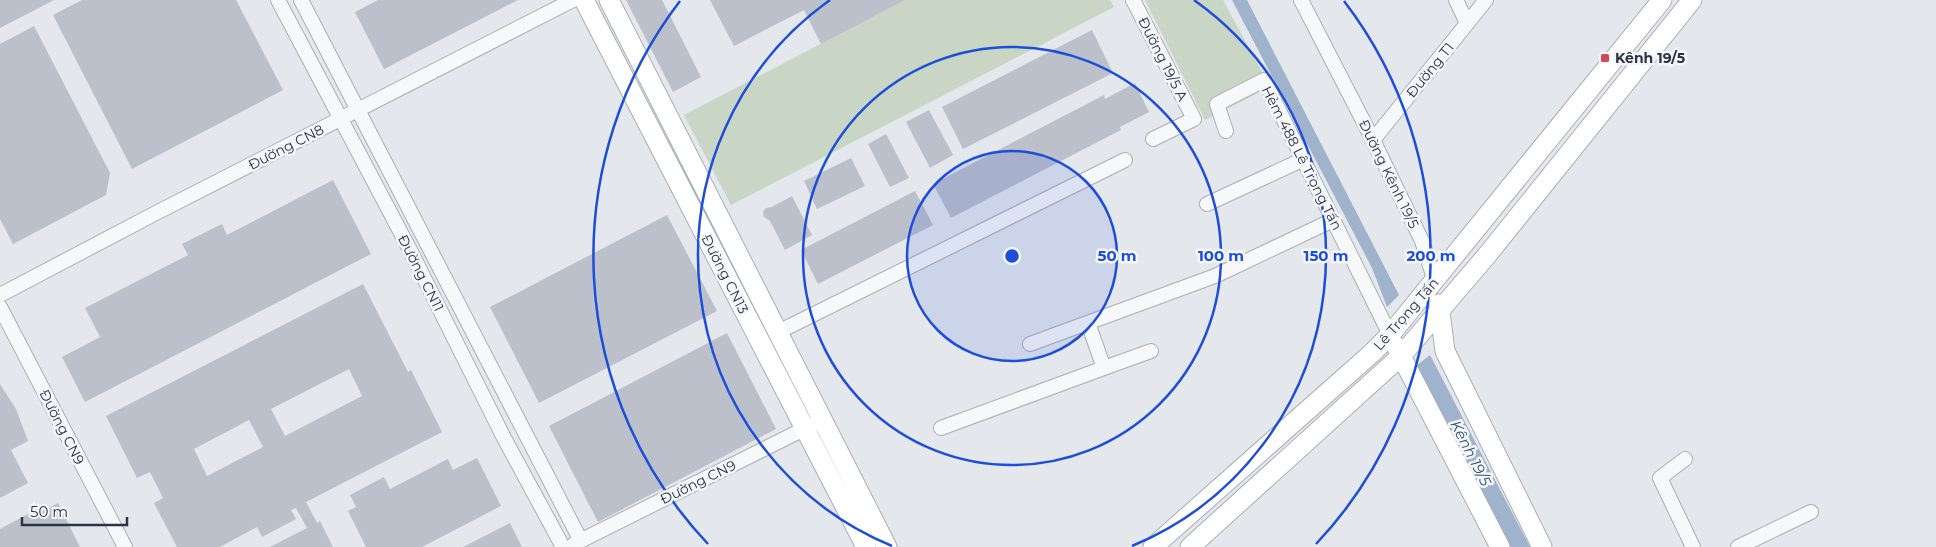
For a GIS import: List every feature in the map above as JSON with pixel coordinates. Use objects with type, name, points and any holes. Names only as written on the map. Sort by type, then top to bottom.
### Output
[{"type":"street","name":"Đường CN11","points":[[278,0],[562,547]]},
{"type":"street","name":"Đường CN11","points":[[301,0],[576,545]]},
{"type":"street","name":"Đường CN8","points":[[0,295],[573,0]]},
{"type":"street","name":"Đường CN13","points":[[584,0],[866,547]]},
{"type":"street","name":"Đường CN13","points":[[609,0],[887,547]]},
{"type":"street","name":"Đường 19/5 A","points":[[1133,0],[1194,119],[1153,139]]},
{"type":"street","name":"Đường Kênh 19/5","points":[[1301,0],[1373,140],[1422,241],[1435,280],[1444,350],[1542,547]]},
{"type":"street","points":[[1456,0],[1467,23]]},
{"type":"street","name":"Đường T1","points":[[1373,140],[1486,0]]},
{"type":"street","name":"Lê Trọng Tấn","points":[[1153,547],[1365,360],[1390,335],[1662,0]]},
{"type":"street","name":"Lê Trọng Tấn","points":[[1190,547],[1388,370],[1401,356],[1488,254],[1683,3]]},
{"type":"street","name":"Hẻm 488 Lê Trọng Tấn","points":[[1226,131],[1217,104],[1264,80],[1390,335]]},
{"type":"street","points":[[1207,204],[1304,159]]},
{"type":"street","points":[[778,332],[1125,160]]},
{"type":"street","points":[[1030,344],[1215,276],[1333,220]]},
{"type":"street","points":[[744,311],[763,301]]},
{"type":"street","name":"Đường CN9","points":[[0,307],[125,547]]},
{"type":"street","points":[[1088,323],[1104,368]]},
{"type":"street","points":[[1390,335],[1500,547]]},
{"type":"street","points":[[941,428],[1151,351]]},
{"type":"street","name":"Đường CN9","points":[[576,545],[821,420]]},
{"type":"street","points":[[1685,459],[1660,478],[1694,547]]},
{"type":"street","points":[[835,487],[851,477]]},
{"type":"street","points":[[1738,547],[1811,512]]},
{"type":"green space","points":[[905,0],[1110,0],[1114,7],[731,205],[684,115]]},
{"type":"green space","points":[[1145,0],[1223,0],[1270,87],[1205,120]]},
{"type":"water","points":[[1232,0],[1247,0],[1399,295],[1387,307],[1372,268]]},
{"type":"water","points":[[1430,355],[1530,547],[1511,547],[1416,366]]},
{"type":"building","points":[[0,0],[54,0],[0,28]]},
{"type":"building","points":[[82,0],[236,0],[283,90],[132,169],[53,15]]},
{"type":"building","points":[[378,0],[518,0],[384,69],[355,12]]},
{"type":"building","points":[[626,0],[662,0],[701,77],[673,92]]},
{"type":"building","points":[[710,0],[905,0],[821,44],[804,10],[734,46]]},
{"type":"building","points":[[34,26],[110,173],[106,195],[13,244],[0,219],[0,44]]},
{"type":"building","points":[[1092,30],[1113,73],[963,149],[942,107]]},
{"type":"building","points":[[1135,83],[1149,112],[1120,127],[1121,130],[951,218],[933,184],[1104,95],[1105,99]]},
{"type":"building","points":[[929,110],[953,155],[930,168],[906,122]]},
{"type":"building","points":[[886,134],[909,178],[890,187],[868,144]]},
{"type":"building","points":[[851,158],[865,186],[817,209],[804,181]]},
{"type":"building","points":[[333,180],[371,254],[85,402],[62,357],[100,337],[85,308],[188,255],[182,244],[222,224],[227,235]]},
{"type":"building","points":[[915,191],[933,225],[818,284],[801,250]]},
{"type":"building","points":[[792,196],[812,235],[785,250],[770,221],[764,217],[763,212],[766,208],[772,207]]},
{"type":"building","points":[[667,215],[717,311],[539,403],[490,307]]},
{"type":"building","points":[[363,284],[408,372],[411,370],[442,432],[306,502],[317,523],[320,521],[333,547],[270,547],[307,528],[296,508],[291,510],[296,519],[262,537],[257,527],[220,547],[177,547],[154,503],[163,498],[150,472],[137,478],[106,416]],"holes":[[[349,369],[362,396],[285,436],[271,409]],[[249,420],[263,447],[207,476],[194,449]]]},
{"type":"building","points":[[727,333],[776,429],[598,522],[549,426]]},
{"type":"building","points":[[0,384],[16,409],[28,441],[11,450],[28,483],[0,498]]},
{"type":"building","points":[[477,458],[501,506],[422,547],[366,547],[348,511],[356,507],[350,495],[384,477],[390,489],[448,459],[453,470]]},
{"type":"building","points":[[58,503],[80,547],[0,547],[0,529],[41,507],[44,511]]},
{"type":"building","points":[[510,523],[522,547],[463,547]]},
{"type":"place","name":"Kênh 19/5","points":[[1605,58]]}]
